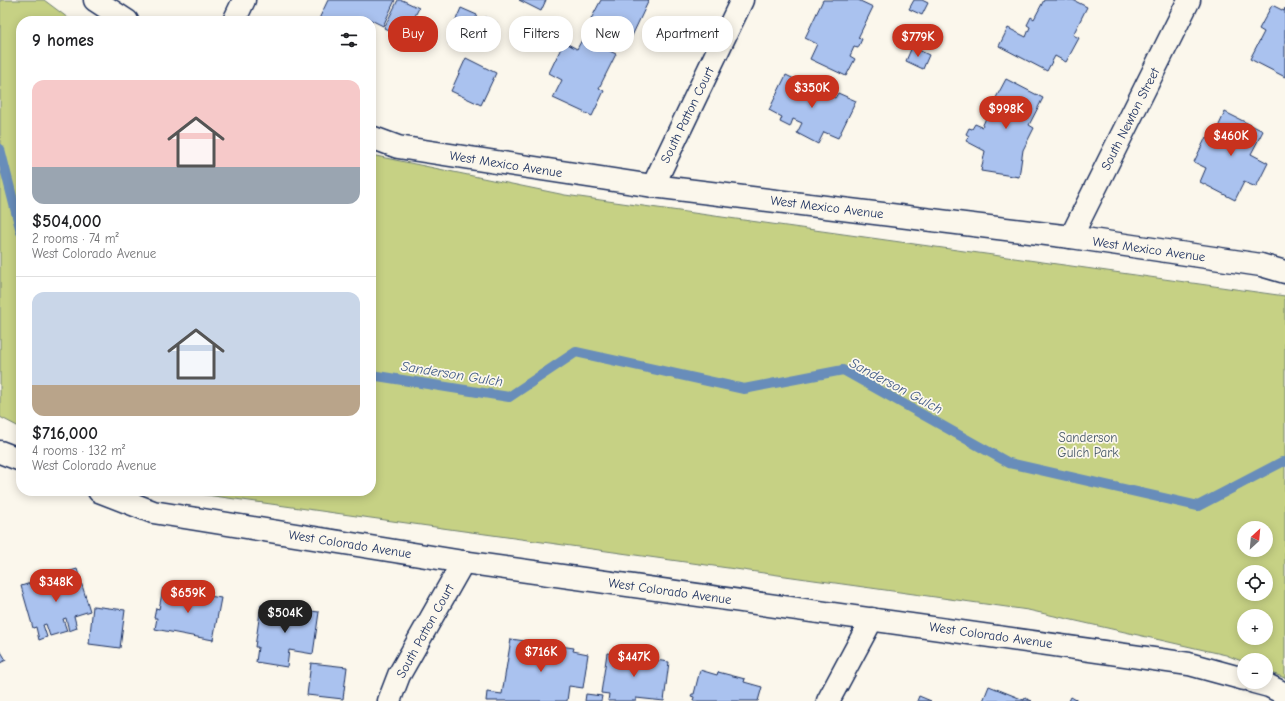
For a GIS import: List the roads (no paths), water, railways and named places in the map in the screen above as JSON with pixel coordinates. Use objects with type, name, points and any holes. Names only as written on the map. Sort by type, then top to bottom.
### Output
[{"type":"street","points":[[95,0],[119,16]]},
{"type":"street","points":[[236,16],[244,0]]},
{"type":"street","name":"South Patton Court","points":[[653,186],[742,0]]},
{"type":"street","name":"South Newton Street","points":[[1071,237],[1189,0]]},
{"type":"street","name":"West Mexico Avenue","points":[[376,139],[398,147],[653,186],[1071,237],[1261,265],[1285,272]]},
{"type":"street","points":[[0,452],[16,458]]},
{"type":"street","name":"West Colorado Avenue","points":[[112,496],[153,512],[463,562],[872,618],[1189,664],[1237,677]]},
{"type":"street","name":"South Patton Court","points":[[389,701],[399,675],[463,562]]},
{"type":"street","points":[[828,701],[872,618]]},
{"type":"waterway","name":"Sanderson Gulch","points":[[0,149],[16,212]]},
{"type":"waterway","name":"Sanderson Gulch","points":[[376,376],[509,397],[576,352],[744,389],[843,370],[1009,463],[1198,506],[1282,462],[1285,462]]},
{"type":"park label","name":"Sanderson Gulch Park","points":[[1088,444]]}]
